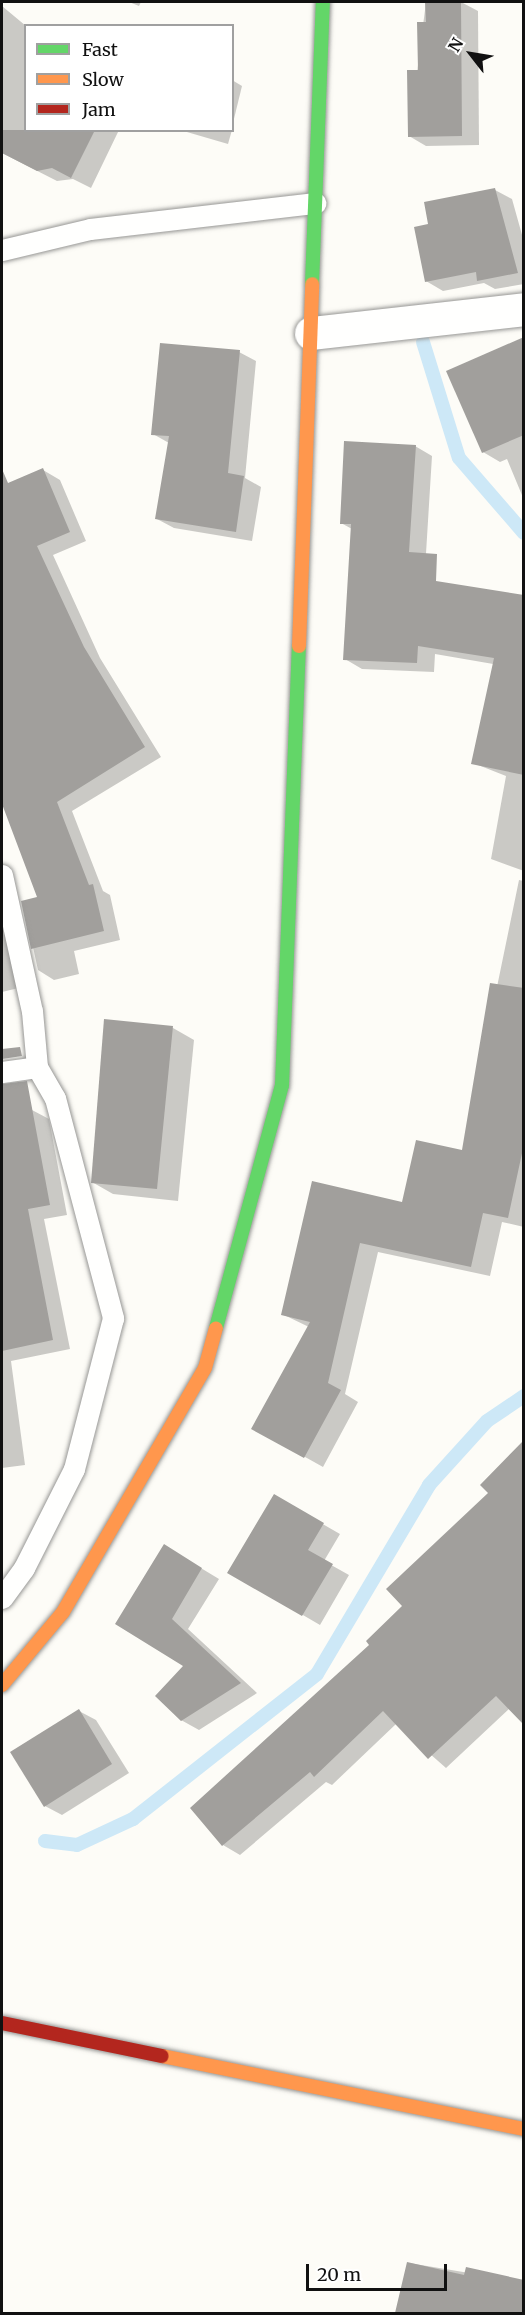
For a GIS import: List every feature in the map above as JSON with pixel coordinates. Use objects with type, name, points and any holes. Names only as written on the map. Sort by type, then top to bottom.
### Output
[{"type":"street","points":[[2,1685],[63,1612],[205,1368],[282,1085],[323,2]]},
{"type":"street","points":[[311,333],[524,309]]},
{"type":"street","points":[[2,2024],[524,2129]]},
{"type":"lane","points":[[2,250],[90,229],[316,203]]},
{"type":"lane","points":[[2,875],[32,1011],[37,1067],[55,1098],[113,1318],[74,1469],[24,1568],[2,1598]]},
{"type":"lane","points":[[2,1072],[37,1067]]},
{"type":"building","points":[[425,2],[461,2],[462,136],[408,137],[407,70],[418,70],[417,22],[426,22]]},
{"type":"building","points":[[2,130],[94,132],[71,178],[52,168],[37,171],[2,153]]},
{"type":"building","points":[[495,188],[518,273],[477,281],[476,272],[425,282],[414,227],[428,224],[424,202]]},
{"type":"building","points":[[524,337],[524,435],[482,453],[446,371]]},
{"type":"building","points":[[160,343],[240,350],[228,473],[244,476],[236,532],[155,519],[169,436],[151,435]]},
{"type":"building","points":[[344,441],[416,445],[409,552],[437,554],[436,581],[524,595],[524,775],[471,764],[494,658],[418,646],[417,663],[343,660],[351,524],[340,524]]},
{"type":"building","points":[[43,468],[70,532],[37,546],[84,647],[145,747],[57,802],[89,885],[93,884],[104,931],[31,949],[21,901],[37,897],[2,804],[2,469],[8,483]]},
{"type":"building","points":[[490,983],[524,988],[524,1144],[508,1218],[483,1213],[471,1267],[360,1243],[328,1383],[341,1390],[304,1458],[251,1429],[310,1322],[281,1315],[312,1181],[402,1202],[416,1140],[462,1150]]},
{"type":"building","points":[[104,1019],[173,1026],[157,1189],[91,1183]]},
{"type":"building","points":[[20,1047],[22,1056],[2,1059],[2,1049]]},
{"type":"building","points":[[27,1081],[50,1205],[28,1209],[53,1340],[2,1351],[2,1084]]},
{"type":"building","points":[[524,1440],[524,1725],[496,1696],[428,1759],[383,1711],[314,1777],[310,1772],[222,1846],[190,1808],[369,1645],[366,1641],[402,1606],[386,1589],[488,1493],[480,1485]]},
{"type":"building","points":[[274,1494],[324,1523],[308,1550],[333,1564],[302,1616],[227,1573]]},
{"type":"building","points":[[164,1544],[202,1568],[172,1619],[241,1683],[181,1721],[155,1696],[183,1666],[115,1624]]},
{"type":"building","points":[[79,1709],[112,1764],[44,1807],[10,1752]]},
{"type":"building","points":[[407,2262],[464,2275],[466,2267],[524,2280],[524,2313],[395,2313]]},
{"type":"waterway","points":[[423,342],[459,458],[524,533]]},
{"type":"waterway","points":[[45,1841],[77,1845],[133,1819],[317,1674],[429,1485],[487,1421],[524,1396]]},
{"type":"traffic: fast","points":[[312,284],[323,2]]},
{"type":"traffic: fast","points":[[216,1328],[282,1085],[299,646]]},
{"type":"traffic: slow","points":[[299,646],[312,284]]},
{"type":"traffic: slow","points":[[2,1685],[63,1612],[205,1368],[216,1328]]},
{"type":"traffic: slow","points":[[162,2056],[524,2129]]},
{"type":"traffic: jam","points":[[2,2023],[162,2056]]}]
